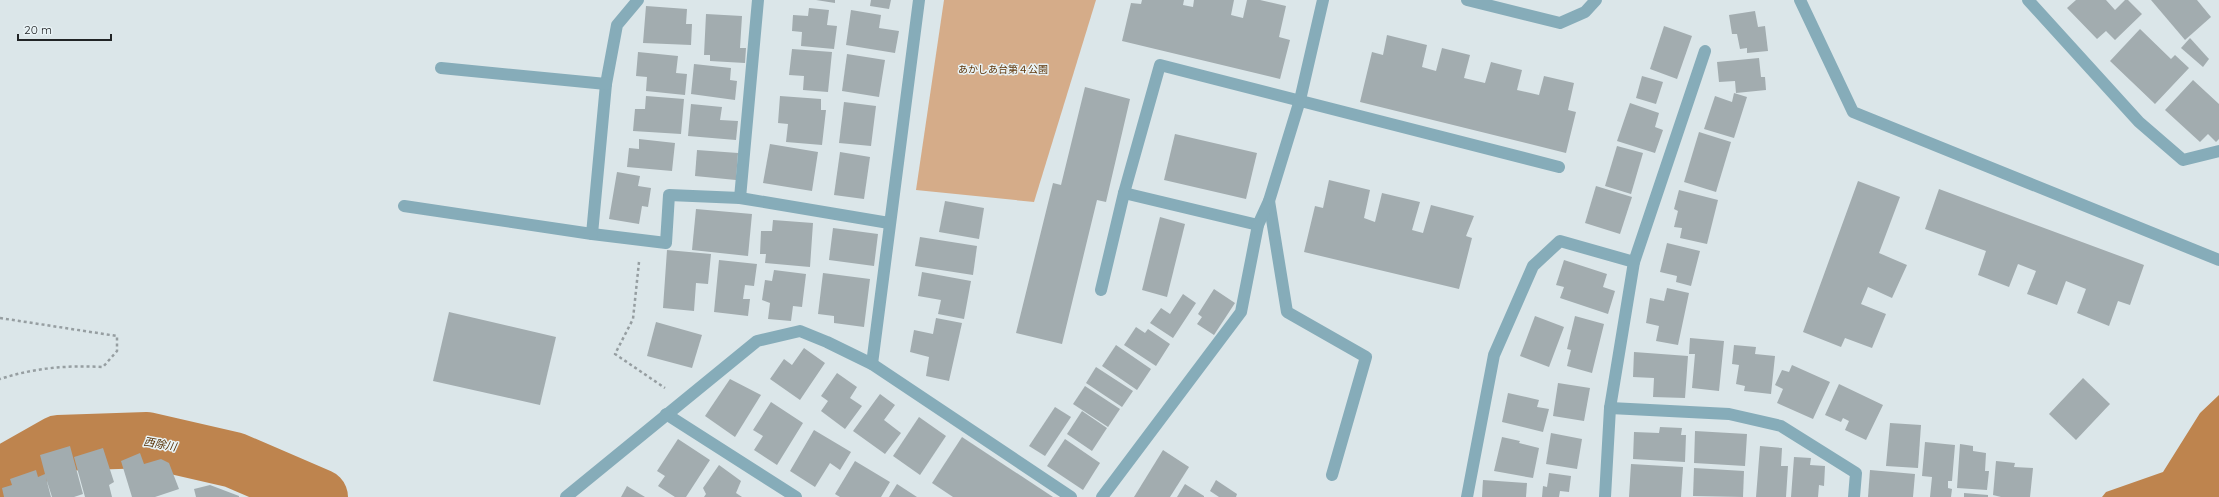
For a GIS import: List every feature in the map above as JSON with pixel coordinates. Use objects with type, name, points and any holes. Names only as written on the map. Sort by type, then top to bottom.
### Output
[{"type":"street","points":[[592,234],[606,84],[617,25],[638,0]]},
{"type":"street","points":[[740,198],[758,0]]},
{"type":"street","points":[[872,364],[919,0]]},
{"type":"street","points":[[1102,497],[1241,312],[1258,225],[1269,201],[1300,100],[1323,0]]},
{"type":"street","points":[[1466,0],[1560,23],[1585,12],[1596,0]]},
{"type":"street","points":[[1800,0],[1853,112],[2219,260]]},
{"type":"street","points":[[2028,0],[2139,122],[2183,160],[2219,151]]},
{"type":"street","points":[[1605,497],[1610,408],[1634,262],[1705,51]]},
{"type":"street","points":[[1101,290],[1124,193],[1160,65],[1559,167]]},
{"type":"street","points":[[441,68],[606,84]]},
{"type":"street","points":[[1124,193],[1258,225]]},
{"type":"street","points":[[404,206],[592,234],[666,243],[668,195],[740,198],[889,223]]},
{"type":"street","points":[[1269,201],[1287,312],[1366,357],[1332,475]]},
{"type":"street","points":[[1467,497],[1494,355],[1533,266],[1560,241],[1634,262]]},
{"type":"street","points":[[566,497],[756,341],[800,331],[827,342],[872,364],[1071,497]]},
{"type":"street","points":[[1610,408],[1729,414],[1781,426],[1856,474],[1854,497]]},
{"type":"street","points":[[666,414],[796,497]]},
{"type":"path","points":[[641,240],[633,320],[615,354],[683,400]]},
{"type":"path","points":[[0,318],[117,336],[117,351],[103,366],[51,367],[25,371],[0,379]]},
{"type":"green space","name":"あかしあ台第４公園","points":[[944,0],[1096,0],[1034,202],[916,190]]},
{"type":"shaded area","points":[[2219,395],[2219,497],[2102,497],[2106,492],[2163,472],[2200,413]]},
{"type":"building","points":[[816,0],[835,0],[835,3]]},
{"type":"building","points":[[871,0],[891,0],[889,9],[870,6]]},
{"type":"building","points":[[1142,0],[1184,0],[1183,5],[1193,7],[1194,0],[1234,0],[1231,15],[1243,18],[1247,0],[1260,0],[1286,6],[1279,37],[1290,40],[1280,79],[1122,41],[1131,3],[1141,4]]},
{"type":"building","points":[[2076,0],[2106,0],[2115,10],[2125,0],[2128,0],[2142,14],[2115,40],[2106,31],[2097,39],[2067,8]]},
{"type":"building","points":[[2151,0],[2197,0],[2211,17],[2185,40]]},
{"type":"building","points":[[646,6],[687,9],[686,24],[692,24],[691,45],[643,43]]},
{"type":"building","points":[[809,8],[829,10],[827,25],[837,26],[834,49],[801,46],[802,32],[792,31],[793,15],[808,16]]},
{"type":"building","points":[[851,10],[881,15],[879,28],[899,31],[895,53],[846,45]]},
{"type":"building","points":[[1755,11],[1758,27],[1765,26],[1768,51],[1747,53],[1747,48],[1740,49],[1737,34],[1732,34],[1729,15]]},
{"type":"building","points":[[706,14],[742,16],[740,48],[746,48],[745,63],[710,61],[710,55],[704,55]]},
{"type":"building","points":[[1664,26],[1692,36],[1677,79],[1650,69]]},
{"type":"building","points":[[2140,29],[2171,59],[2175,55],[2189,68],[2155,104],[2110,61]]},
{"type":"building","points":[[1387,35],[1427,45],[1422,67],[1436,71],[1442,48],[1470,55],[1464,78],[1485,83],[1491,62],[1522,70],[1517,90],[1539,95],[1544,76],[1574,83],[1568,110],[1576,112],[1566,153],[1360,102],[1372,52],[1383,55]]},
{"type":"building","points":[[2190,38],[2209,59],[2203,67],[2181,48]]},
{"type":"building","points":[[792,49],[832,52],[828,92],[803,90],[804,76],[789,75]]},
{"type":"building","points":[[638,52],[678,56],[676,73],[687,74],[685,95],[646,91],[647,77],[636,76]]},
{"type":"building","points":[[847,54],[885,60],[879,97],[842,91]]},
{"type":"building","points":[[1759,58],[1761,77],[1765,77],[1766,90],[1736,93],[1735,81],[1719,82],[1717,62]]},
{"type":"building","points":[[694,64],[731,68],[730,80],[737,81],[735,100],[691,94]]},
{"type":"building","points":[[1642,76],[1663,82],[1656,104],[1636,98]]},
{"type":"building","points":[[2193,80],[2219,104],[2219,139],[2216,142],[2208,134],[2200,142],[2165,110]]},
{"type":"building","points":[[1085,87],[1130,99],[1106,202],[1097,200],[1062,344],[1016,333],[1053,183],[1061,185]]},
{"type":"building","points":[[1734,93],[1747,97],[1734,138],[1704,129],[1715,96],[1732,102]]},
{"type":"building","points":[[646,96],[684,99],[681,134],[633,131],[635,109],[645,109]]},
{"type":"building","points":[[780,96],[821,99],[821,110],[826,110],[822,145],[786,142],[788,124],[778,123]]},
{"type":"building","points":[[844,102],[876,106],[871,146],[839,143]]},
{"type":"building","points":[[1630,103],[1659,113],[1655,127],[1663,130],[1655,153],[1617,141]]},
{"type":"building","points":[[691,104],[722,107],[720,120],[738,121],[736,140],[688,136]]},
{"type":"building","points":[[1699,132],[1731,142],[1716,192],[1684,182]]},
{"type":"building","points":[[1175,134],[1257,153],[1246,199],[1164,180]]},
{"type":"building","points":[[639,139],[675,143],[672,171],[627,167],[629,148],[639,149]]},
{"type":"building","points":[[770,144],[818,152],[812,191],[763,183]]},
{"type":"building","points":[[1617,146],[1643,153],[1631,194],[1605,186]]},
{"type":"building","points":[[697,150],[738,153],[736,180],[695,176]]},
{"type":"building","points":[[840,152],[870,157],[864,199],[834,195]]},
{"type":"building","points":[[617,172],[640,176],[638,186],[651,188],[648,207],[642,206],[639,224],[609,219]]},
{"type":"building","points":[[1329,180],[1370,190],[1364,218],[1375,222],[1382,193],[1420,202],[1412,230],[1423,233],[1431,205],[1474,216],[1466,236],[1472,238],[1459,289],[1304,252],[1315,206],[1323,208]]},
{"type":"building","points":[[1858,181],[1900,197],[1879,253],[1907,265],[1892,298],[1868,287],[1861,304],[1886,314],[1872,348],[1845,338],[1841,347],[1803,332]]},
{"type":"building","points":[[1596,186],[1632,197],[1620,234],[1585,223]]},
{"type":"building","points":[[1939,189],[2144,265],[2130,305],[2118,301],[2109,326],[2077,313],[2086,289],[2066,281],[2057,305],[2027,294],[2036,271],[2018,264],[2009,287],[1978,275],[1986,251],[1925,229]]},
{"type":"building","points":[[1679,190],[1718,200],[1707,244],[1680,238],[1682,228],[1674,227],[1678,211],[1674,209]]},
{"type":"building","points":[[945,201],[984,208],[979,239],[939,232]]},
{"type":"building","points":[[696,209],[752,214],[748,256],[692,250]]},
{"type":"building","points":[[1160,217],[1185,224],[1167,297],[1142,290]]},
{"type":"building","points":[[773,220],[813,223],[810,267],[765,263],[766,254],[760,254],[761,231],[772,231]]},
{"type":"building","points":[[833,228],[878,234],[874,266],[829,260]]},
{"type":"building","points":[[920,237],[977,246],[973,275],[915,266]]},
{"type":"building","points":[[1667,243],[1700,251],[1691,286],[1676,282],[1677,276],[1660,272]]},
{"type":"building","points":[[667,250],[711,254],[708,284],[696,283],[694,311],[663,308]]},
{"type":"building","points":[[719,260],[757,264],[754,286],[745,285],[743,299],[750,299],[748,316],[714,312]]},
{"type":"building","points":[[1564,260],[1607,274],[1603,287],[1615,291],[1608,314],[1560,298],[1564,287],[1556,285]]},
{"type":"building","points":[[774,270],[806,274],[802,307],[793,306],[791,321],[768,319],[770,303],[762,300],[765,280],[772,281]]},
{"type":"building","points":[[922,272],[971,281],[964,319],[938,314],[941,300],[918,296]]},
{"type":"building","points":[[823,273],[870,279],[864,327],[834,323],[834,316],[818,314]]},
{"type":"building","points":[[1667,288],[1689,293],[1678,345],[1656,341],[1659,326],[1646,323],[1650,298],[1664,301]]},
{"type":"building","points":[[1214,289],[1235,303],[1214,335],[1197,324],[1202,317],[1198,314]]},
{"type":"building","points":[[1183,294],[1196,303],[1173,338],[1150,323],[1161,308],[1170,314]]},
{"type":"building","points":[[449,312],[556,337],[540,405],[433,381]]},
{"type":"building","points":[[1535,316],[1564,327],[1549,367],[1520,356]]},
{"type":"building","points":[[1575,316],[1604,324],[1592,373],[1567,366],[1571,350],[1567,349]]},
{"type":"building","points":[[936,318],[962,323],[949,381],[926,376],[929,357],[910,352],[914,330],[933,334]]},
{"type":"building","points":[[656,322],[702,335],[692,368],[647,356]]},
{"type":"building","points":[[1136,327],[1145,333],[1148,329],[1170,344],[1156,366],[1124,345]]},
{"type":"building","points":[[1690,338],[1724,341],[1719,391],[1692,388],[1695,354],[1689,354]]},
{"type":"building","points":[[1116,345],[1151,369],[1137,390],[1102,366]]},
{"type":"building","points":[[1734,345],[1756,347],[1755,354],[1775,356],[1771,394],[1744,391],[1745,386],[1736,384],[1739,365],[1732,364]]},
{"type":"building","points":[[804,348],[825,363],[800,400],[770,379],[784,359],[792,365]]},
{"type":"building","points":[[1634,352],[1688,356],[1685,398],[1653,397],[1654,378],[1633,377]]},
{"type":"building","points":[[1792,365],[1830,382],[1813,419],[1777,403],[1783,389],[1775,385],[1782,370],[1789,372]]},
{"type":"building","points":[[1096,367],[1133,391],[1122,407],[1086,383]]},
{"type":"building","points":[[837,373],[857,387],[850,398],[862,406],[845,429],[821,411],[828,401],[821,396]]},
{"type":"building","points":[[2083,378],[2110,404],[2076,440],[2049,414]]},
{"type":"building","points":[[730,379],[761,395],[735,437],[705,416]]},
{"type":"building","points":[[1558,383],[1590,388],[1584,421],[1553,416]]},
{"type":"building","points":[[1839,384],[1883,405],[1866,440],[1845,430],[1849,421],[1843,418],[1841,422],[1825,415]]},
{"type":"building","points":[[1085,386],[1120,409],[1108,427],[1073,404]]},
{"type":"building","points":[[1508,393],[1539,400],[1537,407],[1549,409],[1543,432],[1502,422]]},
{"type":"building","points":[[880,394],[895,405],[884,420],[901,433],[885,454],[853,431]]},
{"type":"building","points":[[771,402],[803,423],[777,465],[754,450],[763,436],[753,430]]},
{"type":"building","points":[[1055,407],[1071,417],[1045,456],[1029,446]]},
{"type":"building","points":[[1082,411],[1107,428],[1092,451],[1067,434]]},
{"type":"building","points":[[919,417],[946,436],[920,475],[893,456]]},
{"type":"building","points":[[1890,423],[1921,425],[1918,468],[1886,466]]},
{"type":"building","points":[[1660,427],[1682,428],[1681,435],[1686,435],[1685,462],[1633,459],[1634,432],[1659,433]]},
{"type":"building","points":[[814,430],[851,452],[840,470],[830,463],[815,487],[790,471]]},
{"type":"building","points":[[1695,431],[1747,434],[1745,466],[1694,463]]},
{"type":"building","points":[[1551,433],[1582,439],[1577,469],[1546,464]]},
{"type":"building","points":[[962,437],[1053,497],[953,497],[932,483]]},
{"type":"building","points":[[1502,437],[1520,441],[1519,443],[1539,448],[1533,478],[1494,471]]},
{"type":"building","points":[[678,439],[710,460],[686,497],[675,497],[658,486],[665,476],[657,471]]},
{"type":"building","points":[[1065,439],[1100,463],[1083,490],[1047,466]]},
{"type":"building","points":[[1925,442],[1955,445],[1952,481],[1948,481],[1948,488],[1952,489],[1951,497],[1930,497],[1932,477],[1922,476]]},
{"type":"building","points":[[1960,444],[1973,446],[1973,451],[1986,453],[1985,471],[1989,471],[1987,490],[1957,488]]},
{"type":"building","points":[[70,446],[83,494],[74,497],[52,497],[46,478],[51,497],[4,497],[2,488],[12,485],[10,479],[36,470],[38,477],[45,474],[40,455]]},
{"type":"building","points":[[1760,446],[1782,448],[1781,466],[1788,466],[1786,497],[1756,497]]},
{"type":"building","points":[[103,448],[114,482],[109,485],[112,497],[85,497],[74,457]]},
{"type":"building","points":[[1163,450],[1189,467],[1170,497],[1134,497]]},
{"type":"building","points":[[140,453],[144,464],[161,459],[169,463],[179,489],[155,497],[132,497],[121,461]]},
{"type":"building","points":[[1794,457],[1811,458],[1810,465],[1825,466],[1824,486],[1819,485],[1818,497],[1791,497]]},
{"type":"building","points":[[855,461],[890,482],[881,497],[840,497],[835,494]]},
{"type":"building","points":[[1996,461],[2015,463],[2014,467],[2033,468],[2030,497],[2001,497],[1993,495]]},
{"type":"building","points":[[1631,464],[1683,467],[1681,497],[1629,497]]},
{"type":"building","points":[[719,465],[741,481],[736,493],[742,497],[704,497],[706,494],[703,488]]},
{"type":"building","points":[[1694,468],[1744,471],[1743,497],[1693,496]]},
{"type":"building","points":[[1870,470],[1915,474],[1913,497],[1868,497]]},
{"type":"building","points":[[1549,473],[1571,476],[1569,492],[1560,491],[1559,497],[1542,497],[1543,486],[1547,487]]},
{"type":"building","points":[[1216,480],[1237,494],[1236,497],[1219,497],[1210,491]]},
{"type":"building","points":[[1483,480],[1527,483],[1526,497],[1482,497]]},
{"type":"building","points":[[897,484],[917,497],[889,497]]},
{"type":"building","points":[[1185,484],[1204,496],[1204,497],[1177,497]]},
{"type":"building","points":[[210,485],[239,497],[196,497],[194,489]]},
{"type":"building","points":[[627,486],[645,497],[621,497]]},
{"type":"building","points":[[1964,493],[1988,495],[1988,497],[1964,497]]},
{"type":"waterway","name":"西除川","points":[[0,476],[58,443],[147,440],[234,460],[320,497]]}]
